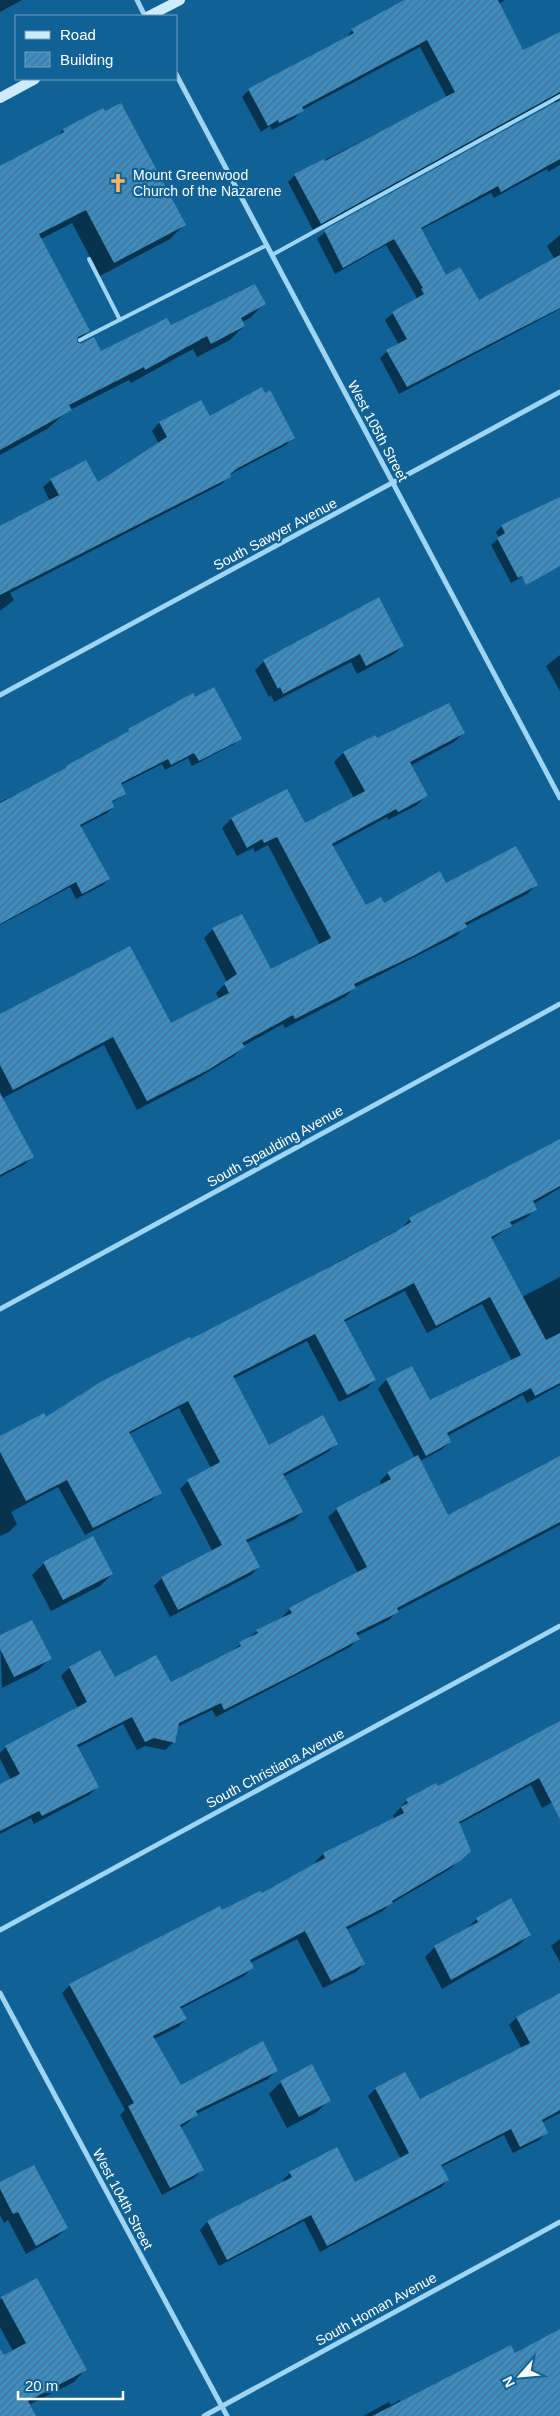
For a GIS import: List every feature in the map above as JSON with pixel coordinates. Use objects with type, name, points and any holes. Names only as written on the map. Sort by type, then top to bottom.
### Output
[{"type":"main road","points":[[151,15],[180,0]]},
{"type":"main road","points":[[0,98],[33,80]]},
{"type":"street","points":[[137,0],[144,15]]},
{"type":"street","name":"West 105th Street","points":[[178,78],[560,798]]},
{"type":"street","name":"South Sawyer Avenue","points":[[0,695],[560,392]]},
{"type":"street","name":"South Spaulding Avenue","points":[[0,1309],[560,1004]]},
{"type":"street","name":"South Christiana Avenue","points":[[0,1930],[560,1626]]},
{"type":"street","name":"West 104th Street","points":[[0,1993],[226,2416]]},
{"type":"street","name":"South Homan Avenue","points":[[204,2416],[560,2222]]},
{"type":"lane","points":[[272,255],[560,96]]},
{"type":"lane","points":[[80,340],[267,245]]},
{"type":"lane","points":[[88,259],[120,320]]},
{"type":"building","points":[[404,0],[498,0],[523,50],[560,32],[560,92],[321,224],[294,174],[324,159],[325,161],[455,92],[427,40],[302,107],[304,111],[279,123],[278,120],[268,126],[248,89],[354,33],[351,29]]},
{"type":"building","points":[[560,100],[560,159],[501,192],[498,186],[421,228],[446,275],[460,267],[479,300],[560,255],[560,308],[407,387],[386,350],[407,339],[392,312],[424,294],[421,289],[423,288],[394,239],[343,268],[324,230]]},
{"type":"building","points":[[121,103],[186,225],[114,263],[86,210],[39,234],[90,331],[78,337],[77,342],[81,344],[94,337],[101,351],[167,318],[171,325],[255,284],[266,304],[241,318],[245,326],[211,344],[207,336],[145,370],[144,367],[69,405],[72,410],[0,450],[0,166],[64,132],[63,129],[103,108],[105,111]]},
{"type":"building","points":[[262,387],[265,393],[270,390],[295,438],[238,468],[230,474],[231,477],[0,595],[0,526],[59,495],[50,479],[86,460],[98,482],[167,437],[159,422],[201,400],[210,416]]},
{"type":"building","points":[[560,497],[560,566],[526,585],[522,576],[518,578],[497,538],[505,533],[501,525]]},
{"type":"building","points":[[379,597],[404,646],[366,666],[360,654],[283,694],[280,687],[278,689],[263,660]]},
{"type":"building","points":[[214,687],[242,739],[199,761],[194,753],[171,765],[168,759],[121,783],[126,794],[112,801],[114,807],[80,825],[110,879],[82,894],[76,882],[0,924],[0,803],[66,768],[66,766],[129,731],[128,729],[193,693],[195,697]]},
{"type":"building","points":[[449,703],[465,733],[410,762],[428,796],[398,812],[396,809],[332,844],[366,905],[381,897],[384,903],[440,871],[446,883],[516,846],[538,885],[465,923],[467,927],[413,956],[354,984],[356,988],[295,1019],[293,1015],[242,1043],[245,1047],[208,1070],[147,1101],[113,1037],[13,1090],[0,1065],[0,1014],[130,946],[171,1023],[229,993],[224,983],[237,974],[212,928],[242,914],[271,969],[331,938],[277,837],[264,843],[262,839],[247,848],[231,818],[287,789],[305,823],[365,791],[343,752],[375,735],[377,738]]},
{"type":"building","points":[[0,1093],[34,1157],[0,1175]]},
{"type":"building","points":[[560,1139],[560,1186],[533,1201],[537,1210],[510,1222],[512,1226],[491,1237],[546,1340],[560,1333],[560,1383],[535,1396],[531,1388],[447,1433],[451,1442],[426,1456],[386,1379],[412,1366],[430,1400],[521,1355],[490,1297],[436,1326],[414,1283],[344,1320],[376,1380],[347,1395],[315,1334],[233,1376],[269,1445],[323,1415],[338,1444],[283,1474],[303,1512],[246,1540],[260,1567],[178,1610],[161,1577],[222,1545],[187,1480],[220,1462],[188,1401],[129,1432],[162,1493],[93,1528],[67,1480],[26,1501],[0,1452],[0,1436],[44,1413],[46,1417],[102,1381],[190,1337],[191,1339],[341,1261],[411,1222],[409,1218]]},
{"type":"building","points":[[418,1455],[448,1515],[560,1456],[560,1522],[397,1608],[399,1612],[356,1633],[360,1639],[293,1675],[224,1710],[221,1703],[179,1723],[175,1743],[154,1738],[145,1742],[132,1717],[77,1745],[99,1787],[42,1816],[39,1811],[0,1831],[0,1784],[20,1774],[5,1746],[87,1702],[69,1667],[100,1650],[115,1677],[156,1655],[171,1682],[241,1646],[239,1642],[258,1633],[256,1630],[292,1613],[289,1608],[367,1567],[336,1508],[391,1479],[387,1472]]},
{"type":"building","points":[[93,1536],[113,1574],[63,1600],[43,1562]]},
{"type":"building","points":[[32,1620],[52,1659],[14,1677],[0,1649],[0,1635]]},
{"type":"building","points":[[560,1721],[560,1819],[539,1778],[459,1822],[471,1851],[460,1861],[392,1901],[393,1903],[346,1927],[365,1964],[331,1981],[305,1931],[250,1960],[254,1968],[180,2007],[187,2019],[153,2036],[181,2085],[263,2041],[278,2071],[196,2111],[198,2115],[180,2125],[204,2170],[170,2188],[128,2106],[134,2103],[69,1984],[220,1906],[222,1910],[260,1891],[262,1893],[325,1858],[323,1853],[404,1813],[401,1807],[408,1803],[406,1799],[436,1783],[438,1786]]},
{"type":"building","points":[[511,1898],[531,1935],[451,1980],[434,1946],[478,1922],[476,1918]]},
{"type":"building","points":[[560,1993],[560,2110],[542,2120],[548,2133],[520,2147],[511,2129],[441,2165],[449,2180],[327,2246],[311,2215],[227,2260],[207,2221],[292,2177],[289,2172],[337,2147],[355,2182],[409,2153],[375,2088],[405,2072],[420,2099],[530,2043],[516,2017]]},
{"type":"building","points":[[312,2064],[331,2101],[299,2117],[280,2081]]},
{"type":"building","points":[[34,2165],[68,2228],[36,2246],[18,2212],[13,2214],[0,2189],[0,2182]]},
{"type":"building","points":[[37,2278],[87,2370],[28,2401],[36,2416],[0,2416],[0,2349],[4,2355],[26,2343],[1,2297]]},
{"type":"building","points":[[560,2329],[560,2416],[372,2416],[511,2345],[515,2353]]},
{"type":"place","name":"Mount Greenwood Church of the Nazarene","points":[[118,183]]}]
